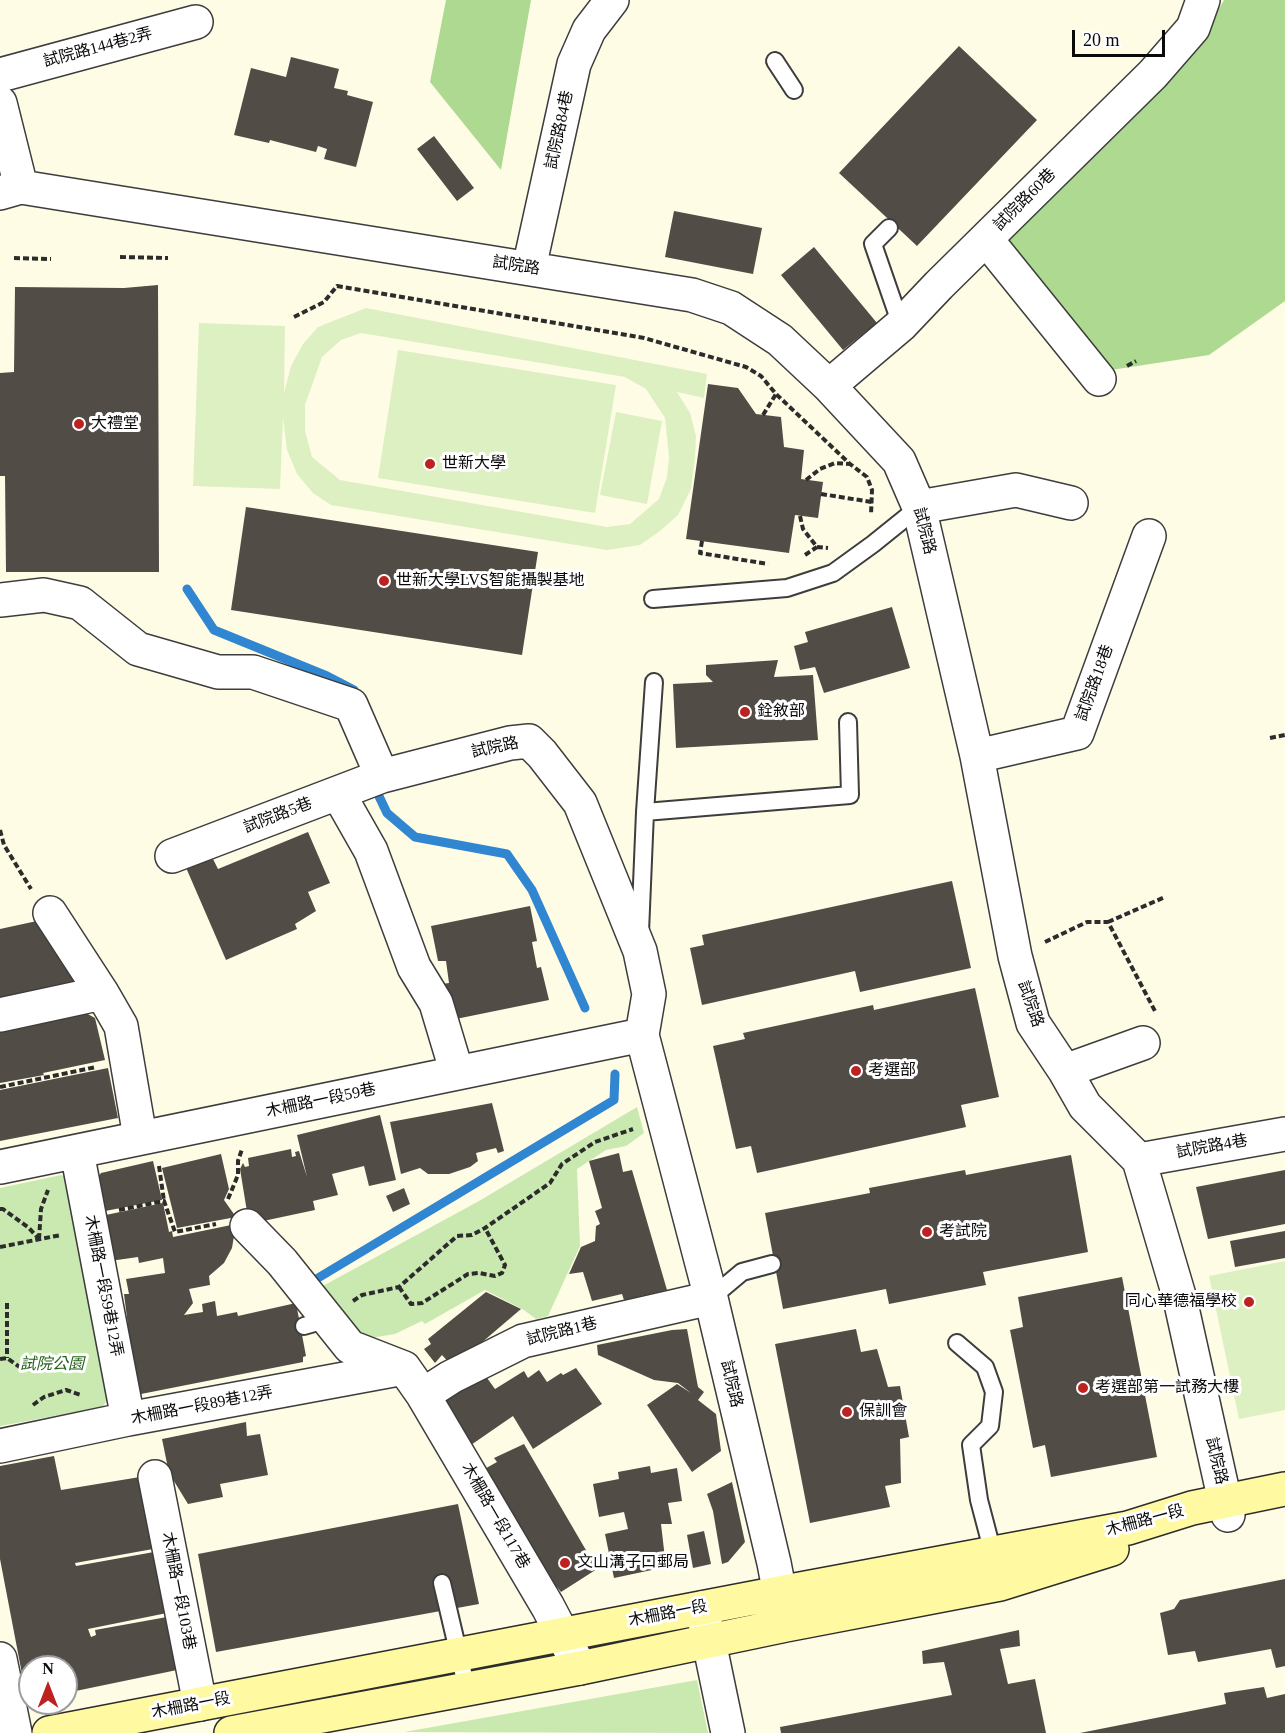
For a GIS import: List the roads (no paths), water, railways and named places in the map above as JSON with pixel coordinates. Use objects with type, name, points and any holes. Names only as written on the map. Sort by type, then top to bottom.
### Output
[{"type":"main road","name":"木柵路一段","points":[[231,1733],[580,1668],[709,1640],[1000,1584],[1194,1523],[1227,1508],[1285,1489]]},
{"type":"main road","name":"木柵路一段","points":[[49,1733],[1128,1528],[1192,1508],[1285,1504]]},
{"type":"street","name":"試院路84巷","points":[[529,268],[574,64],[589,30],[612,0]]},
{"type":"street","name":"試院路60巷","points":[[829,386],[902,325],[1153,74],[1193,28],[1203,0]]},
{"type":"street","name":"試院路144巷2弄","points":[[0,75],[196,22]]},
{"type":"street","points":[[0,103],[10,190]]},
{"type":"street","name":"試院路","points":[[10,190],[529,268],[692,295],[731,308],[780,340],[829,386],[899,461],[919,507],[977,756],[1015,956],[1033,1023],[1085,1106],[1139,1160],[1180,1299],[1227,1508]]},
{"type":"street","points":[[986,239],[1099,379]]},
{"type":"street","points":[[919,507],[1016,490],[1071,503]]},
{"type":"street","name":"試院路18巷","points":[[977,756],[1077,733],[1149,536]]},
{"type":"street","points":[[0,600],[44,595],[80,603],[138,649],[218,672],[253,672],[351,705],[382,776]]},
{"type":"street","name":"試院路","points":[[382,776],[510,743],[529,741],[580,803],[640,951],[649,994],[642,1035],[711,1298],[774,1563],[786,1625]]},
{"type":"street","name":"試院路5巷","points":[[172,856],[382,776]]},
{"type":"street","points":[[338,793],[371,851],[414,967],[436,1003],[458,1073]]},
{"type":"street","points":[[50,913],[121,1026],[127,1061],[149,1149]]},
{"type":"street","points":[[0,1015],[102,993]]},
{"type":"street","points":[[1065,1071],[1152,1032]]},
{"type":"street","name":"木柵路一段59巷","points":[[0,1167],[77,1152],[149,1149],[458,1073],[642,1035]]},
{"type":"street","name":"試院路4巷","points":[[1139,1160],[1285,1134]]},
{"type":"street","name":"木柵路一段59巷12弄","points":[[77,1152],[128,1419]]},
{"type":"street","points":[[243,1222],[282,1262],[316,1323],[350,1347],[404,1368]]},
{"type":"street","name":"試院路1巷","points":[[423,1395],[451,1377],[523,1341],[711,1298]]},
{"type":"street","name":"木柵路一段89巷12弄","points":[[0,1446],[128,1419],[404,1368]]},
{"type":"street","name":"木柵路一段117巷","points":[[404,1368],[423,1395],[564,1635],[580,1668]]},
{"type":"street","name":"木柵路一段103巷","points":[[156,1477],[200,1704]]},
{"type":"street","points":[[702,1608],[728,1733]]},
{"type":"street","points":[[0,1659],[15,1733]]},
{"type":"lane","points":[[775,61],[794,90]]},
{"type":"lane","points":[[889,228],[873,244],[902,325]]},
{"type":"lane","points":[[653,599],[787,588],[833,573],[919,507]]},
{"type":"lane","points":[[640,951],[645,812],[654,682]]},
{"type":"lane","points":[[645,812],[850,795],[848,722]]},
{"type":"lane","points":[[711,1298],[742,1272],[772,1264]]},
{"type":"lane","points":[[957,1343],[985,1367],[994,1392],[990,1426],[971,1445],[979,1500],[1000,1584]]},
{"type":"lane","points":[[442,1583],[467,1689]]},
{"type":"waterway","points":[[187,589],[214,630],[327,676],[354,690]]},
{"type":"waterway","points":[[376,790],[387,813],[415,837],[507,854],[532,890],[585,1008]]},
{"type":"waterway","points":[[313,1281],[614,1100],[615,1074]]},
{"type":"place","name":"大禮堂","points":[[79,424]]},
{"type":"place","name":"世新大學","points":[[430,464]]},
{"type":"place","name":"世新大學LVS智能攝製基地","points":[[384,581]]},
{"type":"place","name":"銓敘部","points":[[745,712]]},
{"type":"place","name":"考選部","points":[[856,1071]]},
{"type":"place","name":"考試院","points":[[927,1232]]},
{"type":"place","name":"同心華德福學校","points":[[1249,1302]]},
{"type":"place","name":"考選部第一試務大樓","points":[[1083,1388]]},
{"type":"place","name":"保訓會","points":[[847,1412]]},
{"type":"place","name":"文山溝子口郵局","points":[[565,1563]]},
{"type":"park label","name":"試院公園","points":[[52,1365]]}]
